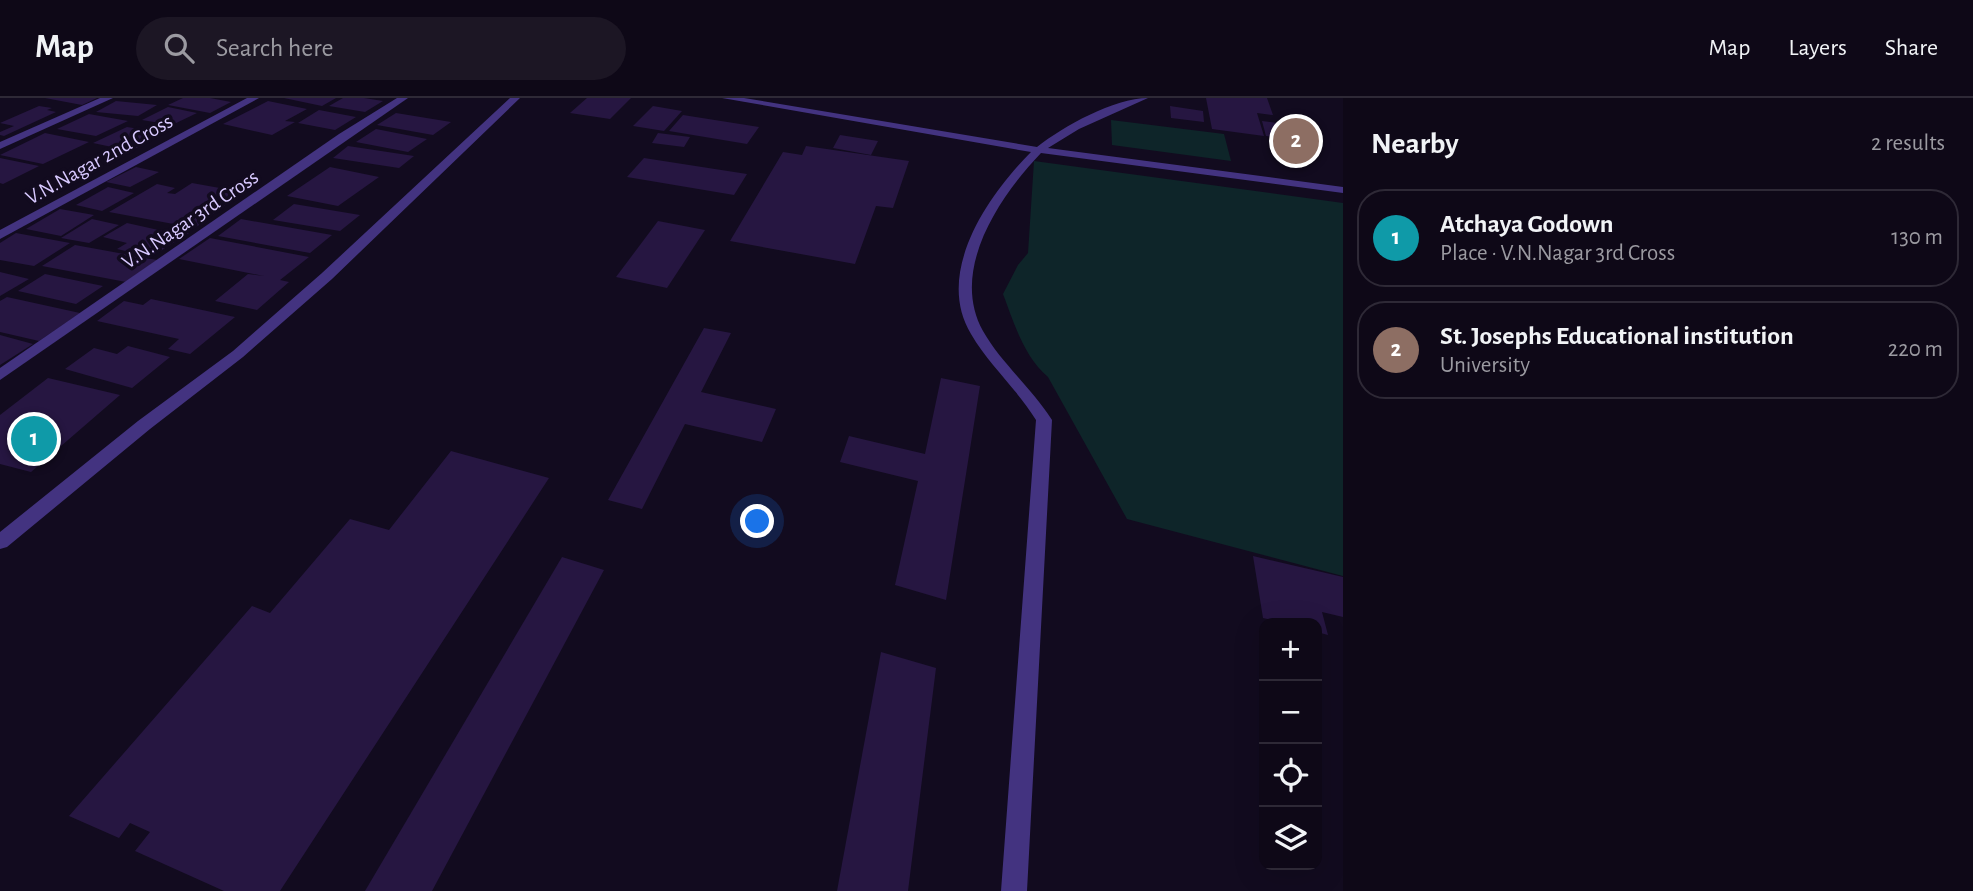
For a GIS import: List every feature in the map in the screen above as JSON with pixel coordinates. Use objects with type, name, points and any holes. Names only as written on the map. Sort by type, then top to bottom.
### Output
[{"type":"street","points":[[0,146],[108,98]]},
{"type":"street","name":"V.N.Nagar 2nd Cross","points":[[0,235],[254,98]]},
{"type":"street","name":"V.N.Nagar 3rd Cross","points":[[0,375],[343,136],[403,98]]},
{"type":"street","points":[[0,542],[144,425],[238,354],[327,276],[515,98]]},
{"type":"street","points":[[727,98],[1039,150],[1343,190]]},
{"type":"street","points":[[1014,891],[1044,420],[1033,398],[980,341],[967,314],[968,262],[975,236],[1019,172],[1039,150],[1091,118],[1143,98]]},
{"type":"green space","points":[[1111,120],[1224,134],[1231,161],[1112,145]]},
{"type":"green space","points":[[1034,161],[1343,203],[1343,576],[1127,519],[1048,377],[1026,350],[1003,294],[1018,265],[1028,253]]},
{"type":"building","points":[[45,98],[97,98],[82,105]]},
{"type":"building","points":[[183,98],[210,98],[231,102],[210,113],[168,105]]},
{"type":"building","points":[[284,98],[336,98],[322,106]]},
{"type":"building","points":[[343,98],[383,101],[365,112],[329,106]]},
{"type":"building","points":[[587,98],[631,98],[610,119],[570,113]]},
{"type":"building","points":[[1206,98],[1267,98],[1273,115],[1257,113],[1264,136],[1212,129]]},
{"type":"building","points":[[116,101],[157,105],[138,116],[96,112]]},
{"type":"building","points":[[268,101],[307,109],[285,121],[295,122],[272,135],[223,124]]},
{"type":"building","points":[[39,106],[52,108],[47,110],[56,112],[4,136],[0,135],[0,132],[14,126],[0,123]]},
{"type":"building","points":[[653,106],[682,111],[664,131],[633,126]]},
{"type":"building","points":[[1170,106],[1203,111],[1204,122],[1171,118]]},
{"type":"building","points":[[168,107],[197,113],[172,125],[142,120]]},
{"type":"building","points":[[319,110],[356,117],[335,130],[298,123]]},
{"type":"building","points":[[396,113],[451,122],[433,135],[377,125]]},
{"type":"building","points":[[89,114],[128,121],[96,136],[57,129]]},
{"type":"building","points":[[683,115],[759,127],[747,144],[669,131]]},
{"type":"building","points":[[1262,121],[1315,128],[1322,143],[1266,136]]},
{"type":"building","points":[[127,127],[164,133],[131,151],[93,143]]},
{"type":"building","points":[[376,129],[427,139],[408,152],[356,142]]},
{"type":"building","points":[[45,133],[89,142],[43,164],[0,155]]},
{"type":"building","points":[[658,133],[690,137],[684,147],[652,143]]},
{"type":"building","points":[[840,135],[878,141],[871,155],[833,148]]},
{"type":"building","points":[[348,146],[414,156],[399,168],[333,158]]},
{"type":"building","points":[[806,146],[909,161],[893,208],[876,206],[855,264],[730,241],[783,152],[802,155]]},
{"type":"building","points":[[0,158],[39,166],[3,184],[0,183]]},
{"type":"building","points":[[644,158],[747,174],[734,195],[627,177]]},
{"type":"building","points":[[136,167],[159,172],[130,187],[106,182]]},
{"type":"building","points":[[330,167],[379,177],[338,206],[287,196]]},
{"type":"building","points":[[192,183],[242,192],[195,228],[109,212],[157,184],[175,188],[167,193],[175,194]]},
{"type":"building","points":[[108,187],[134,193],[102,211],[76,205]]},
{"type":"building","points":[[294,204],[360,215],[340,231],[273,220]]},
{"type":"building","points":[[60,209],[94,215],[61,236],[26,229]]},
{"type":"building","points":[[92,219],[119,225],[89,243],[61,238]]},
{"type":"building","points":[[241,219],[332,235],[310,253],[218,236]]},
{"type":"building","points":[[658,221],[705,230],[667,288],[616,277]]},
{"type":"building","points":[[127,223],[172,233],[177,230],[189,233],[151,257],[117,249],[127,243],[103,237]]},
{"type":"building","points":[[16,233],[70,243],[34,266],[0,260],[0,243]]},
{"type":"building","points":[[210,238],[309,257],[280,280],[289,282],[257,310],[215,301],[248,274],[264,276],[179,259]]},
{"type":"building","points":[[75,245],[157,260],[126,282],[42,266]]},
{"type":"building","points":[[0,272],[29,279],[0,296]]},
{"type":"building","points":[[45,274],[103,286],[76,304],[18,291]]},
{"type":"building","points":[[7,297],[80,313],[39,341],[0,332],[0,301]]},
{"type":"building","points":[[151,299],[235,317],[190,354],[168,349],[179,339],[97,321],[124,301],[143,305]]},
{"type":"building","points":[[704,328],[731,333],[701,392],[776,409],[762,442],[685,424],[642,509],[608,500]]},
{"type":"building","points":[[0,335],[33,344],[0,365]]},
{"type":"building","points":[[128,346],[170,357],[132,388],[65,369],[94,348],[117,354]]},
{"type":"building","points":[[48,378],[120,395],[31,472],[0,464],[0,415]]},
{"type":"building","points":[[941,378],[980,386],[946,600],[895,585],[918,481],[840,462],[849,436],[925,454]]},
{"type":"building","points":[[451,451],[549,478],[280,891],[224,891],[135,851],[150,832],[130,823],[119,838],[69,816],[252,606],[270,613],[350,519],[389,530]]},
{"type":"building","points":[[1253,556],[1343,577],[1343,617],[1322,612],[1328,635],[1322,633],[1322,618],[1263,618]]},
{"type":"building","points":[[562,557],[604,570],[432,891],[365,891]]},
{"type":"building","points":[[881,652],[936,668],[908,891],[837,891]]},
{"type":"place","name":"St. Josephs Educational institution","points":[[1296,141]]},
{"type":"place","name":"Atchaya Godown","points":[[34,439]]}]
